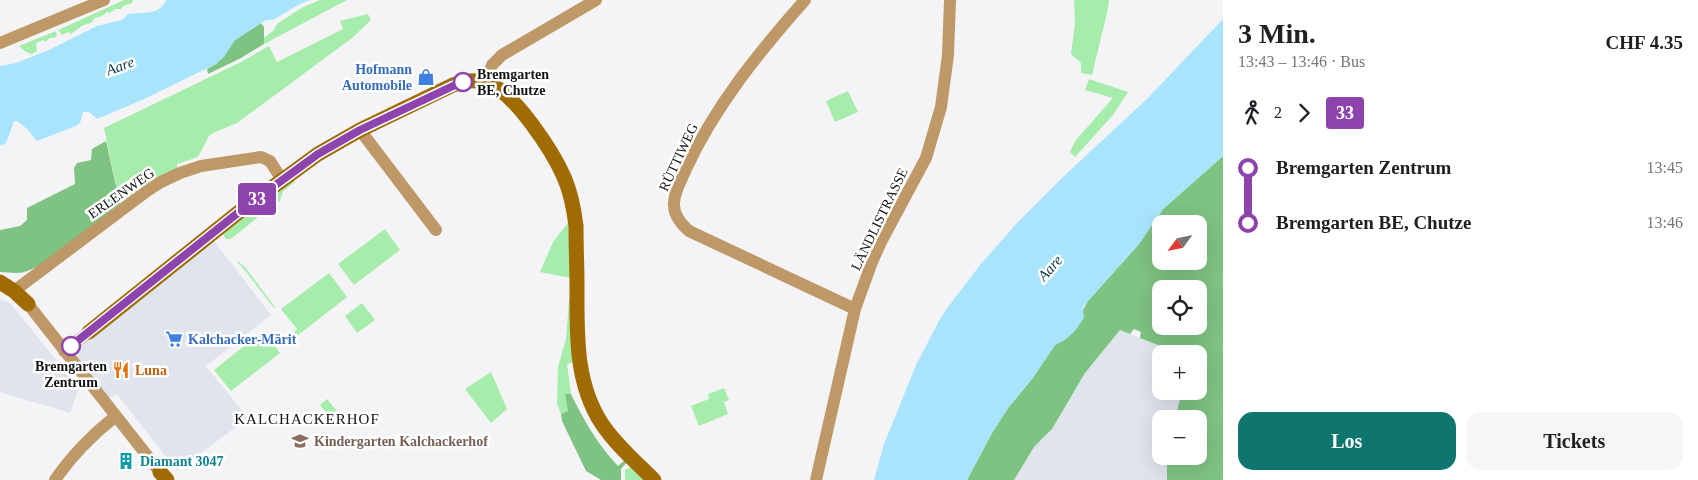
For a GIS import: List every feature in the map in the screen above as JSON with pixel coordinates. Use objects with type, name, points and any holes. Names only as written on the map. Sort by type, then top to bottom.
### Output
[{"type":"street","points":[[0,43],[104,0]]},
{"type":"street","points":[[486,82],[492,66],[502,55],[596,0]]},
{"type":"street","name":"RÜTTIWEG","points":[[805,0],[743,74],[717,113],[695,150],[681,181],[674,206],[677,218],[689,231],[855,309]]},
{"type":"street","name":"LÄNDLISTRASSE","points":[[816,480],[855,309],[881,242],[926,158],[942,107],[948,55],[950,0]]},
{"type":"street","points":[[64,351],[230,219],[318,154],[360,130],[458,84],[476,81],[486,82],[506,94],[516,104],[554,158],[564,177],[574,207],[576,226],[578,344],[580,369],[584,385],[595,411],[609,433],[654,480]]},
{"type":"street","points":[[360,130],[436,230]]},
{"type":"street","name":"ERLENWEG","points":[[14,291],[147,191],[180,173],[201,166],[261,157],[270,161],[282,180]]},
{"type":"street","points":[[0,282],[14,291],[28,304],[164,476]]},
{"type":"street","points":[[55,480],[88,439],[116,416]]},
{"type":"shaded area","points":[[214,241],[271,315],[206,366],[248,418],[177,471],[117,394],[109,399],[78,359],[78,347]]},
{"type":"shaded area","points":[[0,299],[10,303],[79,388],[70,413],[0,392]]},
{"type":"shaded area","points":[[1120,330],[1158,345],[1152,345],[1152,400],[1180,400],[1177,410],[1152,410],[1152,465],[1167,465],[1167,480],[1014,480],[1034,447],[1052,429],[1085,373]]},
{"type":"green space","points":[[124,0],[133,0],[132,3],[123,6],[121,9],[115,9],[110,13],[107,12],[95,18],[91,23],[83,25],[71,34],[68,32],[62,35],[58,30]]},
{"type":"green space","points":[[320,0],[347,0],[264,44],[264,38],[274,30],[277,24],[303,7]]},
{"type":"green space","points":[[1074,0],[1109,0],[1092,75],[1081,73],[1081,63],[1071,54],[1075,24]]},
{"type":"green space","points":[[368,14],[371,20],[352,38],[237,123],[209,136],[198,157],[177,164],[177,169],[120,204],[104,128],[241,62],[269,46],[277,62],[343,29],[340,21]]},
{"type":"green space","points":[[261,23],[264,27],[264,44],[208,74],[207,69],[216,64],[235,40]]},
{"type":"green space","points":[[56,31],[57,36],[54,38],[36,43],[37,51],[32,54],[19,46]]},
{"type":"green space","points":[[1089,79],[1128,92],[1113,115],[1075,157],[1070,152],[1075,141],[1113,98],[1085,90]]},
{"type":"green space","points":[[848,91],[858,112],[835,122],[826,101]]},
{"type":"green space","points":[[106,141],[120,204],[60,252],[34,268],[24,272],[0,272],[0,230],[20,226],[27,220],[27,208],[75,184],[74,168],[77,163],[91,160],[92,149]]},
{"type":"green space","points":[[1223,156],[1223,480],[1167,480],[1167,465],[1207,465],[1207,410],[1177,410],[1180,400],[1207,400],[1207,345],[1158,345],[1140,338],[1141,332],[1134,329],[1130,334],[1120,330],[1085,373],[1052,429],[1034,447],[1014,480],[967,480],[992,433],[1008,408],[1032,379],[1055,345],[1066,339],[1088,301],[1139,244],[1152,225],[1152,270],[1208,270],[1208,215],[1159,215],[1163,209]]},
{"type":"green space","points":[[294,179],[295,182],[283,191],[280,201],[260,216],[256,211],[276,197],[274,193]]},
{"type":"green space","points":[[252,209],[258,217],[231,239],[226,239],[222,233]]},
{"type":"green space","points":[[570,220],[571,278],[540,272],[553,242]]},
{"type":"green space","points":[[385,229],[400,250],[354,285],[338,264]]},
{"type":"green space","points":[[237,262],[245,267],[274,308],[243,268]]},
{"type":"green space","points":[[329,273],[347,297],[297,336],[294,332],[297,329],[281,309]]},
{"type":"green space","points":[[569,301],[571,301],[574,362],[567,364],[571,394],[565,394],[568,411],[561,414],[557,404],[558,367],[566,339]]},
{"type":"green space","points":[[362,303],[375,320],[357,333],[345,316]]},
{"type":"green space","points":[[263,331],[280,353],[231,391],[214,370]]},
{"type":"green space","points":[[491,372],[507,409],[491,423],[465,389]]},
{"type":"green space","points":[[724,388],[729,400],[724,402],[728,414],[699,426],[691,406],[709,399],[708,394]]},
{"type":"green space","points":[[565,394],[571,394],[603,449],[618,466],[625,460],[627,462],[621,469],[621,480],[601,480],[586,471],[562,421],[561,414],[568,411]]},
{"type":"green space","points":[[327,399],[341,416],[334,422],[320,405]]},
{"type":"green space","points":[[632,466],[645,480],[625,480],[625,470]]},
{"type":"water","name":"Aare","points":[[166,0],[310,0],[273,20],[266,20],[235,40],[224,57],[216,64],[142,100],[97,119],[89,112],[83,112],[80,123],[76,126],[37,141],[26,128],[17,121],[14,121],[5,144],[0,145],[0,66],[16,63],[49,50],[97,26],[122,20],[128,14],[155,11]]},
{"type":"water","name":"Aare","points":[[1223,19],[1223,156],[1163,209],[1159,215],[1152,215],[1152,225],[1139,244],[1083,307],[1084,318],[1075,331],[1055,345],[1032,379],[1008,408],[992,433],[967,480],[874,480],[884,444],[916,365],[948,307],[980,265],[1017,223],[1065,175],[1148,98]]},
{"type":"bus line","name":"33","points":[[71,346],[244,208],[318,154],[373,123],[463,82]]},
{"type":"place","name":"Hofmann Automobile","points":[[426,77]]},
{"type":"place","name":"Bremgarten BE, Chutze","points":[[463,82]]},
{"type":"place","name":"Kalchacker-Märit","points":[[174,339]]},
{"type":"place","name":"Bremgarten Zentrum","points":[[71,346]]},
{"type":"place","name":"Luna","points":[[121,370]]},
{"type":"place","name":"Kindergarten Kalchackerhof","points":[[300,441]]},
{"type":"place","name":"Diamant 3047","points":[[126,461]]},
{"type":"district","name":"KALCHACKERHOF","points":[[307,419]]}]
